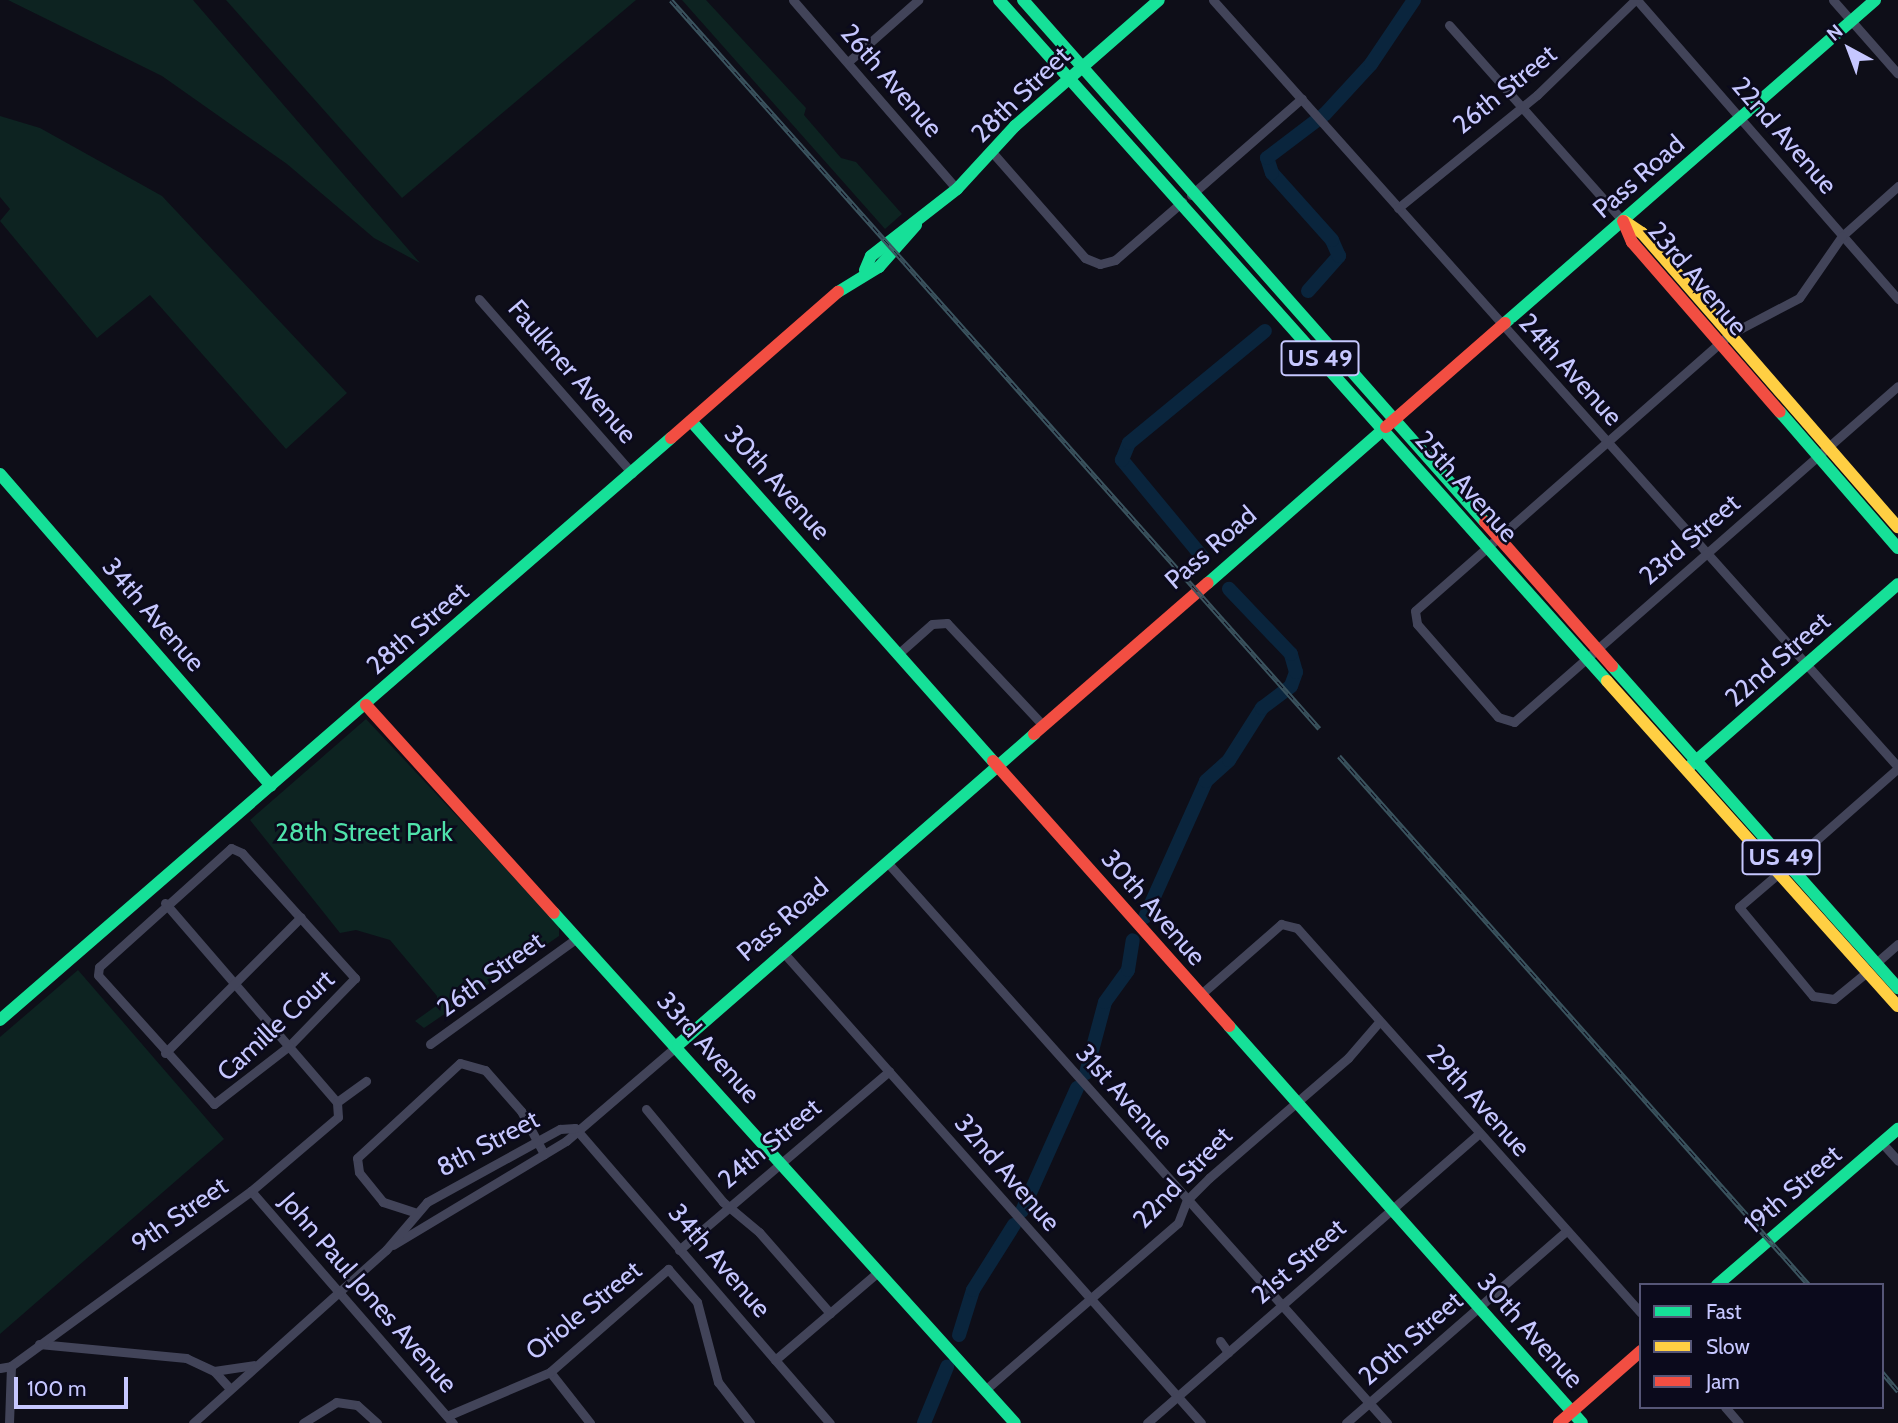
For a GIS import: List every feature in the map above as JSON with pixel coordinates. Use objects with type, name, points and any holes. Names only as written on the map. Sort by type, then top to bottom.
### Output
[{"type":"main road","name":"25th Avenue","points":[[999,0],[1187,198]]},
{"type":"main road","name":"25th Avenue","points":[[1023,0],[1187,198],[1872,967],[1898,1006]]},
{"type":"main road","name":"28th Street","points":[[0,1020],[865,270],[871,256],[916,225],[957,189],[1070,77],[1159,0]]},
{"type":"main road","name":"Pass Road","points":[[678,1045],[886,860],[1875,0]]},
{"type":"main road","name":"23rd Avenue","points":[[1623,221],[1642,233],[1898,527]]},
{"type":"main road","name":"23rd Avenue","points":[[1623,221],[1632,242],[1898,548]]},
{"type":"main road","name":"30th Avenue","points":[[691,421],[1582,1423]]},
{"type":"main road","name":"34th Avenue","points":[[0,474],[271,786]]},
{"type":"main road","name":"22nd Street","points":[[1692,765],[1898,584]]},
{"type":"main road","name":"33rd Avenue","points":[[366,705],[678,1045],[780,1163],[1015,1423]]},
{"type":"main road","name":"25th Avenue","points":[[1872,967],[1898,988]]},
{"type":"main road","name":"19th Street","points":[[1719,1283],[1898,1129]]},
{"type":"main road","points":[[1559,1423],[1639,1353]]},
{"type":"street","name":"26th Avenue","points":[[793,0],[957,189]]},
{"type":"street","points":[[848,62],[918,0]]},
{"type":"street","name":"24th Avenue","points":[[1213,0],[1898,768]]},
{"type":"street","name":"26th Street","points":[[1398,208],[1523,104],[1636,0]]},
{"type":"street","name":"22nd Avenue","points":[[1636,0],[1898,299]]},
{"type":"street","points":[[1833,0],[1898,74]]},
{"type":"street","points":[[1449,25],[1523,104],[1623,221]]},
{"type":"street","points":[[992,152],[1085,258],[1100,264],[1115,260],[1305,102]]},
{"type":"street","points":[[1493,542],[1730,334],[1799,298],[1842,236],[1898,186]]},
{"type":"street","name":"Faulkner Avenue","points":[[479,299],[632,473]]},
{"type":"street","name":"23rd Street","points":[[1493,542],[1414,617],[1507,722],[1592,653],[1898,386]]},
{"type":"street","points":[[898,654],[932,624],[947,623],[1042,724]]},
{"type":"street","points":[[1898,768],[1739,907],[1813,996],[1833,999],[1898,944]]},
{"type":"street","name":"Camille Court","points":[[238,849],[355,978],[289,1046],[222,1104],[207,1102],[98,975],[102,958],[164,903],[224,852],[238,849]]},
{"type":"street","name":"31st Avenue","points":[[886,860],[1387,1423]]},
{"type":"street","points":[[164,903],[337,1102]]},
{"type":"street","points":[[165,1053],[301,917]]},
{"type":"street","name":"29th Avenue","points":[[1200,995],[1281,924],[1297,928],[1639,1311]]},
{"type":"street","name":"26th Street","points":[[430,1044],[577,938]]},
{"type":"street","name":"32nd Avenue","points":[[782,951],[1201,1423]]},
{"type":"street","name":"22nd Street","points":[[985,1390],[1087,1296],[1178,1223],[1187,1200],[1296,1104],[1379,1022]]},
{"type":"street","name":"Pass Road","points":[[575,1128],[678,1045]]},
{"type":"street","points":[[417,1213],[383,1202],[359,1172],[357,1158],[460,1063],[476,1064],[521,1111],[544,1154]]},
{"type":"street","name":"24th Street","points":[[680,1250],[888,1072]]},
{"type":"street","name":"9th Street","points":[[0,1368],[11,1366],[251,1191],[338,1117],[337,1102],[366,1081]]},
{"type":"street","points":[[646,1108],[728,1207],[759,1232],[830,1313]]},
{"type":"street","name":"8th Street","points":[[193,1423],[386,1250],[417,1213],[477,1174],[537,1142],[575,1128]]},
{"type":"street","name":"8th Street","points":[[386,1250],[544,1154],[575,1128]]},
{"type":"street","name":"34th Avenue","points":[[575,1128],[830,1423]]},
{"type":"street","name":"21st Street","points":[[1147,1423],[1479,1133]]},
{"type":"street","points":[[1882,1143],[1898,1161]]},
{"type":"street","points":[[477,1174],[485,1188]]},
{"type":"street","name":"John Paul Jones Avenue","points":[[251,1191],[450,1420]]},
{"type":"street","name":"20th Street","points":[[1346,1423],[1566,1231]]},
{"type":"street","name":"Oriole Street","points":[[450,1420],[550,1372],[668,1269],[696,1302],[718,1382],[750,1423]]},
{"type":"street","points":[[775,1360],[878,1272]]},
{"type":"street","points":[[1220,1341],[1228,1352]]},
{"type":"street","points":[[38,1344],[172,1356],[214,1371],[230,1389]]},
{"type":"street","points":[[214,1371],[259,1363]]},
{"type":"street","points":[[9,1423],[11,1366]]},
{"type":"street","points":[[550,1372],[590,1423]]},
{"type":"street","points":[[303,1423],[336,1402],[357,1405],[377,1423]]},
{"type":"street","points":[[1727,1409],[1739,1423]]},
{"type":"green space","points":[[8,0],[193,0],[420,263],[374,238],[287,164],[162,76]]},
{"type":"green space","points":[[226,0],[636,0],[402,198]]},
{"type":"green space","points":[[682,0],[706,0],[806,108],[804,115],[841,158],[856,162],[902,214],[885,229]]},
{"type":"green space","points":[[0,116],[40,128],[162,196],[347,393],[286,449],[150,295],[97,338],[0,221],[10,209],[0,197]]},
{"type":"green space","name":"28th Street Park","points":[[366,719],[559,925],[559,936],[424,1028],[415,1021],[436,1006],[437,996],[390,940],[356,930],[340,933],[250,820]]},
{"type":"green space","points":[[78,970],[224,1139],[0,1334],[0,1037]]},
{"type":"waterway","points":[[1308,291],[1339,256],[1332,240],[1272,173],[1267,158],[1325,114],[1371,64],[1414,0]]},
{"type":"waterway","points":[[1204,559],[1122,460],[1129,443],[1265,331]]},
{"type":"waterway","points":[[1145,917],[1206,781],[1229,760],[1262,708],[1291,686],[1296,672],[1291,654],[1229,589]]},
{"type":"waterway","points":[[1086,1073],[1105,1002],[1128,970],[1133,940]]},
{"type":"waterway","points":[[1022,1211],[1077,1088]]},
{"type":"waterway","points":[[959,1335],[973,1290],[1014,1225]]},
{"type":"waterway","points":[[924,1423],[947,1367]]},
{"type":"railway","points":[[671,0],[1319,728]]},
{"type":"railway","points":[[1339,756],[1807,1283]]},
{"type":"railway","points":[[1884,1374],[1898,1391]]},
{"type":"traffic: fast","points":[[999,0],[1607,681]]},
{"type":"traffic: fast","points":[[1023,0],[1485,522]]},
{"type":"traffic: fast","points":[[865,270],[871,256],[957,189],[1015,126],[1159,0]]},
{"type":"traffic: fast","points":[[1505,323],[1875,0]]},
{"type":"traffic: fast","points":[[838,292],[879,267],[916,225]]},
{"type":"traffic: fast","points":[[1780,412],[1898,548]]},
{"type":"traffic: fast","points":[[691,421],[993,761]]},
{"type":"traffic: fast","points":[[1208,583],[1384,429]]},
{"type":"traffic: fast","points":[[0,1020],[671,438]]},
{"type":"traffic: fast","points":[[0,474],[271,786]]},
{"type":"traffic: fast","points":[[1690,766],[1898,584]]},
{"type":"traffic: fast","points":[[1612,666],[1898,988]]},
{"type":"traffic: fast","points":[[678,1045],[1034,734]]},
{"type":"traffic: fast","points":[[554,913],[1015,1423]]},
{"type":"traffic: fast","points":[[1229,1026],[1582,1423]]},
{"type":"traffic: fast","points":[[1719,1283],[1898,1129]]},
{"type":"traffic: slow","points":[[1624,221],[1642,233],[1898,527]]},
{"type":"traffic: slow","points":[[1607,681],[1898,1006]]},
{"type":"traffic: jam","points":[[1623,221],[1632,242],[1780,412]]},
{"type":"traffic: jam","points":[[671,438],[838,292]]},
{"type":"traffic: jam","points":[[1386,427],[1505,323]]},
{"type":"traffic: jam","points":[[1485,522],[1612,666]]},
{"type":"traffic: jam","points":[[1034,734],[1208,583]]},
{"type":"traffic: jam","points":[[366,705],[554,913]]},
{"type":"traffic: jam","points":[[993,761],[1229,1026]]},
{"type":"traffic: jam","points":[[1559,1423],[1639,1353]]}]
